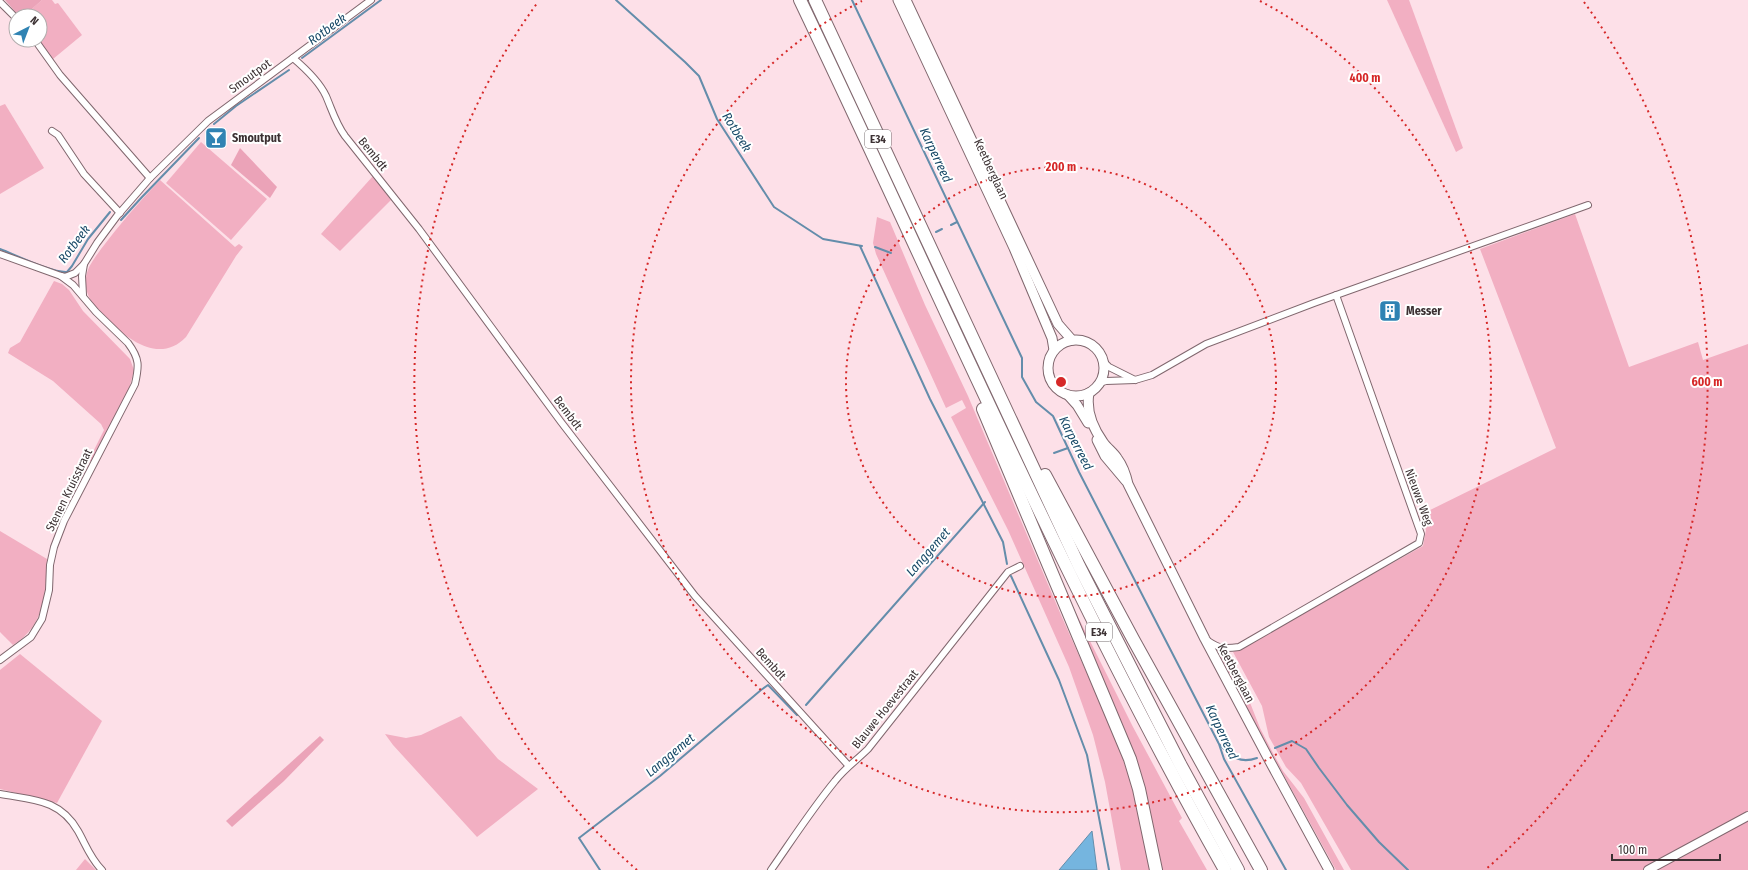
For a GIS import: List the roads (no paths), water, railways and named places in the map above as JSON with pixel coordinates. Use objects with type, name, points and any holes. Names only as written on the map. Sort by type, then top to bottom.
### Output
[{"type":"highway","name":"E34","points":[[800,0],[1068,571],[1124,682],[1225,870]]},
{"type":"highway","name":"E34","points":[[814,0],[1079,566],[1134,676],[1238,870]]},
{"type":"highway","points":[[983,390],[983,407],[1130,759],[1139,790],[1156,870]]},
{"type":"highway","points":[[1025,451],[1041,466],[1133,639],[1261,870]]},
{"type":"main road","name":"Keetberglaan","points":[[898,0],[1014,248],[1052,338],[1054,350]]},
{"type":"main road","name":"Keetberglaan","points":[[906,0],[1058,324],[1072,340]]},
{"type":"main road","points":[[1072,340],[1079,340],[1090,344],[1098,351],[1103,361],[1103,372],[1099,383],[1089,393],[1079,396],[1068,395],[1054,386],[1049,376],[1048,363],[1054,350],[1062,344],[1072,340]]},
{"type":"main road","name":"Keetberglaan","points":[[1089,393],[1087,404],[1089,414],[1103,441],[1118,458],[1124,470],[1128,484],[1205,639],[1329,870]]},
{"type":"main road","name":"Keetberglaan","points":[[1068,395],[1081,411],[1105,456],[1128,484]]},
{"type":"street","name":"Smoutpot","points":[[61,276],[65,277],[75,273],[84,264],[97,242],[150,178],[208,121],[371,0]]},
{"type":"street","points":[[0,2],[8,10]]},
{"type":"street","points":[[41,48],[60,74],[150,178]]},
{"type":"street","name":"Bembdt","points":[[293,58],[317,82],[325,95],[338,128],[419,229],[561,422],[695,596],[848,766]]},
{"type":"street","points":[[52,131],[58,134],[92,186],[120,213]]},
{"type":"street","points":[[1099,383],[1106,381],[1135,380],[1152,375],[1206,344],[1336,295],[1588,205]]},
{"type":"street","points":[[0,254],[61,276],[83,295]]},
{"type":"street","name":"Smoutpot","points":[[83,295],[82,276],[84,264]]},
{"type":"street","name":"Stenen Kruisstraat","points":[[0,660],[30,637],[42,619],[49,590],[50,565],[54,547],[64,521],[135,384],[139,367],[132,349],[96,312],[83,295]]},
{"type":"street","name":"Nieuwe Weg","points":[[1205,639],[1215,646],[1226,649],[1239,647],[1419,543],[1421,534],[1336,295]]},
{"type":"street","points":[[1103,361],[1109,367],[1135,380]]},
{"type":"street","name":"Blauwe Hoevestraat","points":[[771,870],[834,781],[848,766],[856,761],[868,749],[1008,572],[1020,566]]},
{"type":"street","points":[[0,794],[54,806],[67,814],[78,831],[88,854],[102,870]]},
{"type":"street","points":[[1648,870],[1748,816]]},
{"type":"water","points":[[1092,831],[1097,870],[1059,870]]},
{"type":"waterway","name":"Rotbeek","points":[[302,58],[381,0]]},
{"type":"waterway","name":"Rotbeek","points":[[616,0],[699,76],[717,119],[774,207],[823,239],[862,246]]},
{"type":"waterway","name":"Karperreed","points":[[852,0],[1022,358],[1022,377],[1036,402],[1053,416],[1079,472],[1219,744],[1224,759],[1286,870]]},
{"type":"waterway","name":"Rotbeek","points":[[214,124],[236,106],[289,70]]},
{"type":"waterway","name":"Rotbeek","points":[[121,220],[199,138]]},
{"type":"waterway","name":"Rotbeek","points":[[0,249],[43,267],[60,272],[67,272],[88,239],[110,212]]},
{"type":"waterway","name":"Rotbeek","points":[[951,225],[957,222]]},
{"type":"waterway","name":"Rotbeek","points":[[936,232],[942,229]]},
{"type":"waterway","points":[[860,246],[930,399],[1003,542],[1007,564]]},
{"type":"waterway","name":"Rotbeek","points":[[875,247],[891,253]]},
{"type":"waterway","name":"Langgemet","points":[[1054,453],[1068,448]]},
{"type":"waterway","name":"Langgemet","points":[[806,705],[985,502]]},
{"type":"waterway","points":[[1011,576],[1059,680],[1087,755],[1109,870]]},
{"type":"waterway","name":"Langgemet","points":[[600,870],[579,838],[660,776],[761,690],[768,685],[797,715]]},
{"type":"waterway","points":[[1275,748],[1292,741],[1306,749],[1347,805],[1379,842],[1408,870]]},
{"type":"waterway","points":[[1220,745],[1232,756],[1241,760],[1251,760],[1257,758]]},
{"type":"place","name":"Smoutput","points":[[216,138]]},
{"type":"place","name":"Messer","points":[[1390,311]]}]
